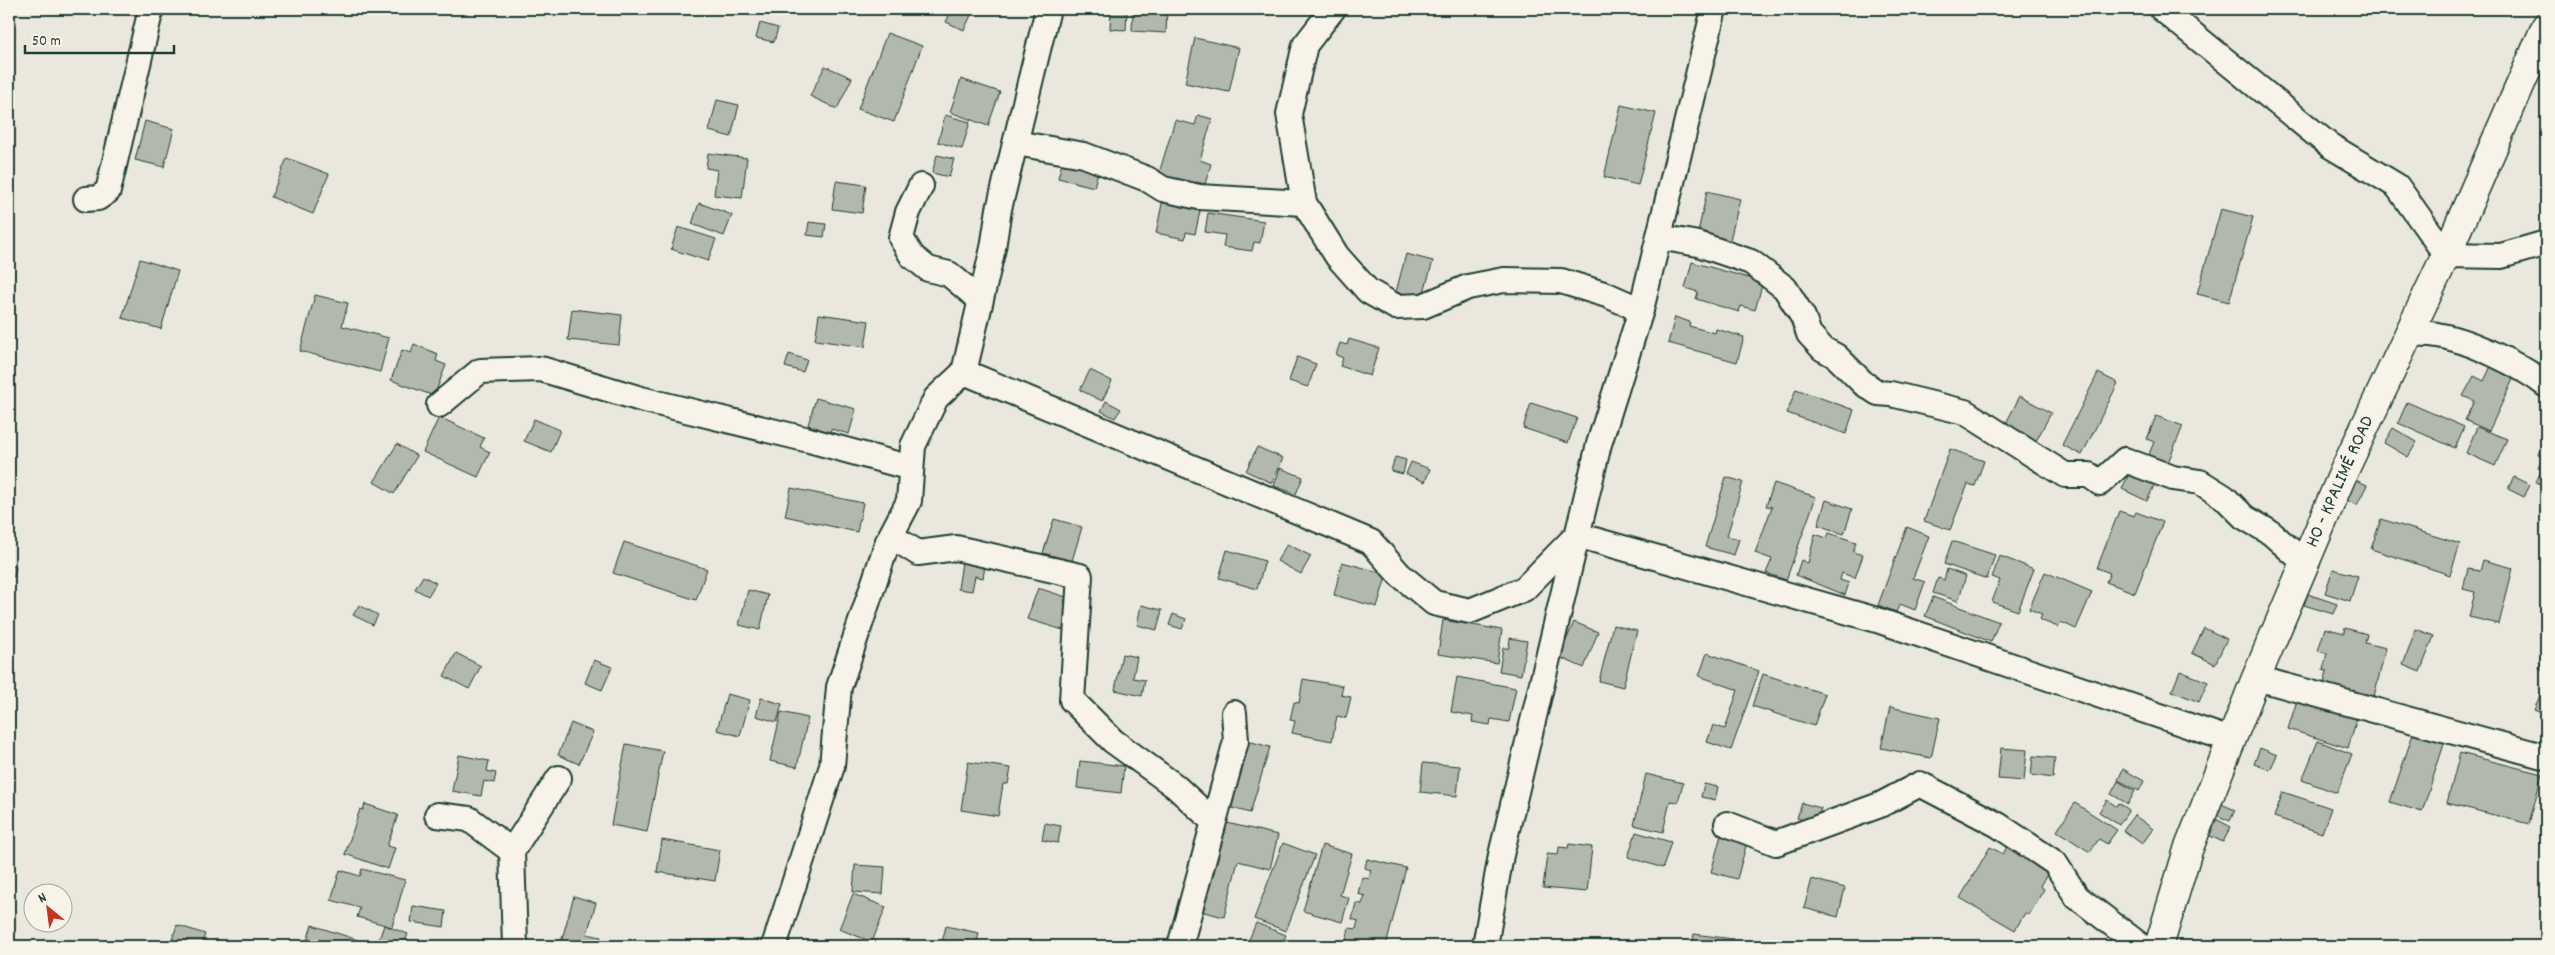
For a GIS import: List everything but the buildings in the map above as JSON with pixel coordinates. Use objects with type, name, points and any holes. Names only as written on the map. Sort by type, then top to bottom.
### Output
[{"type":"main road","name":"HO - KPALIMÉ ROAD","points":[[2159,946],[2188,850],[2256,678],[2344,471],[2446,256],[2546,26]]},
{"type":"street","points":[[86,199],[98,198],[108,191],[151,9]]},
{"type":"street","points":[[774,946],[832,766],[840,687],[891,536],[909,501],[913,446],[936,398],[964,372],[979,300],[1048,9]]},
{"type":"street","points":[[1333,9],[1305,44],[1289,114],[1304,202],[1337,256],[1368,291],[1396,307],[1423,306],[1468,287],[1504,280],[1561,281],[1607,295],[1641,310]]},
{"type":"street","points":[[1485,946],[1501,855],[1599,444],[1641,310],[1714,9]]},
{"type":"street","points":[[2162,9],[2329,145],[2397,186],[2446,256],[2501,256],[2546,243]]},
{"type":"street","points":[[1016,143],[1084,155],[1147,179],[1163,189],[1199,197],[1304,202]]},
{"type":"street","points":[[921,186],[908,212],[901,238],[912,256],[922,265],[928,269],[949,274],[979,300]]},
{"type":"street","points":[[1659,237],[1698,244],[1751,262],[1785,288],[1804,317],[1810,334],[1822,349],[1836,356],[1863,383],[1878,393],[1891,394],[1965,412],[2065,475],[2089,475],[2100,483],[2124,460],[2173,478],[2200,482],[2224,497],[2244,516],[2271,533],[2305,563]]},
{"type":"street","points":[[2409,334],[2436,335],[2470,345],[2529,372],[2546,386]]},
{"type":"street","points":[[439,405],[480,371],[541,370],[641,400],[809,440],[911,468]]},
{"type":"street","points":[[964,372],[1371,542],[1399,574],[1434,603],[1470,611],[1524,589],[1577,535]]},
{"type":"street","points":[[1577,535],[1877,620],[2231,740]]},
{"type":"street","points":[[891,536],[918,553],[956,548],[1080,576],[1072,700],[1113,741],[1175,786],[1213,821]]},
{"type":"street","points":[[2256,678],[2546,757]]},
{"type":"street","points":[[1180,946],[1236,741],[1234,713]]},
{"type":"street","points":[[515,946],[512,851],[559,778]]},
{"type":"street","points":[[1728,824],[1776,843],[1880,805],[1920,784],[1998,825],[2055,863],[2077,897],[2142,946]]},
{"type":"street","points":[[437,815],[469,819],[512,851]]}]
